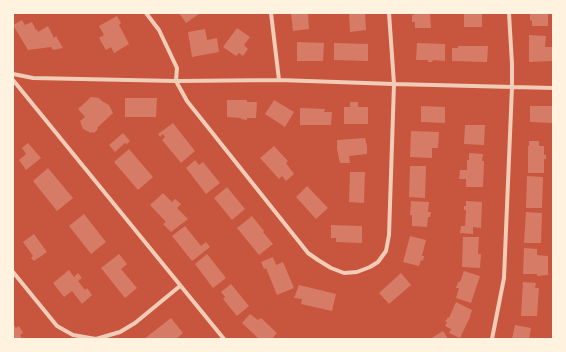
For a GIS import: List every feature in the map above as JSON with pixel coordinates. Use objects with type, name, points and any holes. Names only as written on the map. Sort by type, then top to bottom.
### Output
[{"type":"street","points":[[146,13],[159,30],[178,68],[176,81],[187,101],[308,253],[331,268],[344,273],[357,272],[378,262],[386,251],[389,235],[394,84],[389,13]]},
{"type":"street","points":[[271,13],[279,80]]},
{"type":"street","points":[[492,339],[504,278],[512,87],[509,13]]},
{"type":"street","points":[[13,74],[33,78],[176,81],[279,80],[553,88]]},
{"type":"street","points":[[13,80],[224,339]]},
{"type":"street","points":[[13,272],[57,326],[73,335],[96,339],[120,332],[135,323],[180,286]]},
{"type":"building","points":[[179,13],[198,13],[199,14],[186,23]]},
{"type":"building","points":[[291,13],[308,13],[309,29],[293,31]]},
{"type":"building","points":[[349,13],[365,13],[366,30],[350,32]]},
{"type":"building","points":[[414,13],[430,13],[431,28],[415,28],[415,22],[412,22],[412,15],[414,15]]},
{"type":"building","points":[[464,13],[482,13],[482,27],[464,27]]},
{"type":"building","points":[[530,13],[548,13],[548,26],[532,26]]},
{"type":"building","points":[[117,16],[121,23],[119,25],[129,44],[114,53],[111,47],[106,50],[99,38],[104,35],[99,26]]},
{"type":"building","points":[[22,20],[25,25],[32,22],[38,32],[48,26],[54,38],[56,36],[63,48],[53,50],[51,47],[28,50],[13,25]]},
{"type":"building","points":[[237,28],[250,37],[244,45],[248,49],[243,56],[239,53],[236,56],[223,47]]},
{"type":"building","points":[[205,29],[207,40],[217,38],[219,52],[192,57],[188,32]]},
{"type":"building","points":[[529,35],[546,36],[545,47],[553,47],[553,61],[529,62]]},
{"type":"building","points":[[297,42],[324,43],[323,61],[297,61]]},
{"type":"building","points":[[334,43],[368,44],[368,61],[334,60]]},
{"type":"building","points":[[417,43],[445,44],[445,61],[433,60],[432,62],[428,62],[428,60],[416,60]]},
{"type":"building","points":[[458,46],[488,46],[487,62],[452,61],[452,48],[458,48]]},
{"type":"building","points":[[91,97],[99,98],[109,105],[113,113],[97,128],[98,129],[94,133],[83,129],[80,121],[85,117],[78,109]]},
{"type":"building","points":[[125,98],[157,98],[156,117],[125,117]]},
{"type":"building","points":[[227,100],[247,100],[247,102],[257,102],[256,118],[247,118],[247,120],[227,117]]},
{"type":"building","points":[[274,100],[294,112],[285,127],[265,114]]},
{"type":"building","points":[[350,102],[358,102],[358,107],[368,107],[368,124],[344,124],[344,107],[350,107]]},
{"type":"building","points":[[421,106],[445,107],[445,123],[421,122]]},
{"type":"building","points":[[530,106],[553,106],[553,123],[530,122]]},
{"type":"building","points":[[300,108],[325,109],[324,112],[332,112],[331,125],[300,125]]},
{"type":"building","points":[[173,123],[195,151],[181,163],[162,140],[165,137],[163,134],[160,137],[158,134]]},
{"type":"building","points":[[465,125],[485,125],[484,145],[464,144]]},
{"type":"building","points":[[411,131],[439,132],[438,148],[432,148],[432,158],[410,157]]},
{"type":"building","points":[[123,133],[130,141],[127,144],[125,143],[115,152],[109,145]]},
{"type":"building","points":[[365,138],[367,154],[349,156],[350,163],[340,163],[337,140]]},
{"type":"building","points":[[529,141],[539,141],[539,146],[544,146],[544,155],[546,155],[546,159],[544,159],[544,173],[528,173]]},
{"type":"building","points":[[28,143],[41,158],[26,170],[19,160],[26,154],[22,148]]},
{"type":"building","points":[[274,146],[288,161],[286,163],[294,174],[286,181],[282,176],[279,179],[260,158]]},
{"type":"building","points":[[129,149],[153,177],[138,190],[114,162]]},
{"type":"building","points":[[469,153],[483,154],[483,187],[466,187],[466,179],[459,179],[460,170],[467,170]]},
{"type":"building","points":[[195,160],[199,165],[203,162],[220,183],[206,194],[186,168]]},
{"type":"building","points":[[410,166],[426,166],[425,198],[409,197]]},
{"type":"building","points":[[48,168],[73,198],[57,211],[33,181]]},
{"type":"building","points":[[350,172],[365,172],[364,203],[349,202]]},
{"type":"building","points":[[527,176],[543,177],[542,208],[526,208]]},
{"type":"building","points":[[307,186],[328,208],[316,219],[296,197]]},
{"type":"building","points":[[227,187],[245,209],[232,220],[214,198]]},
{"type":"building","points":[[163,193],[172,202],[175,199],[181,204],[177,208],[188,219],[171,232],[163,224],[166,222],[150,205]]},
{"type":"building","points":[[411,201],[429,202],[428,212],[431,212],[430,217],[428,217],[427,227],[412,226],[412,215],[410,215]]},
{"type":"building","points":[[466,201],[482,202],[481,228],[473,227],[473,234],[460,233],[461,226],[465,226],[466,210],[464,210],[464,206],[466,206]]},
{"type":"building","points":[[526,212],[542,213],[541,243],[524,243]]},
{"type":"building","points":[[84,214],[106,242],[91,254],[69,226]]},
{"type":"building","points":[[252,216],[273,244],[259,255],[237,228]]},
{"type":"building","points":[[331,225],[362,226],[362,243],[336,242],[336,238],[331,238]]},
{"type":"building","points":[[185,226],[201,246],[206,242],[210,247],[192,261],[172,236]]},
{"type":"building","points":[[34,234],[47,252],[34,261],[31,258],[33,256],[23,242]]},
{"type":"building","points":[[410,236],[426,240],[422,256],[424,256],[423,261],[421,260],[419,266],[403,262]]},
{"type":"building","points":[[463,237],[479,237],[478,254],[481,254],[480,268],[462,267]]},
{"type":"building","points":[[524,248],[537,249],[537,255],[548,256],[548,275],[537,276],[537,274],[523,274]]},
{"type":"building","points":[[119,254],[127,264],[121,269],[137,288],[125,298],[101,268]]},
{"type":"building","points":[[207,254],[226,278],[213,288],[195,264]]},
{"type":"building","points":[[273,257],[276,265],[283,262],[294,288],[277,295],[266,268],[264,269],[261,262]]},
{"type":"building","points":[[69,270],[74,277],[78,273],[82,278],[78,281],[85,290],[87,288],[92,295],[82,304],[72,291],[64,297],[53,283]]},
{"type":"building","points":[[464,271],[480,276],[471,303],[456,298],[459,288],[456,288]]},
{"type":"building","points":[[401,273],[411,285],[389,304],[379,293]]},
{"type":"building","points":[[523,282],[536,283],[535,288],[539,288],[537,316],[521,316]]},
{"type":"building","points":[[231,284],[249,306],[237,316],[223,299],[225,297],[221,292]]},
{"type":"building","points":[[299,285],[336,294],[332,311],[301,304],[302,299],[294,298]]},
{"type":"building","points":[[456,302],[472,310],[460,338],[449,333],[451,329],[445,326],[447,322],[445,322],[448,317],[449,318]]},
{"type":"building","points":[[250,314],[258,320],[261,318],[277,333],[272,339],[259,339],[242,323]]},
{"type":"building","points":[[171,318],[183,333],[176,339],[144,339]]},
{"type":"building","points":[[13,324],[16,328],[19,326],[23,333],[20,335],[22,339],[13,339]]},
{"type":"building","points":[[515,325],[531,328],[529,339],[512,339]]},
{"type":"building","points":[[443,331],[448,339],[430,339]]}]
